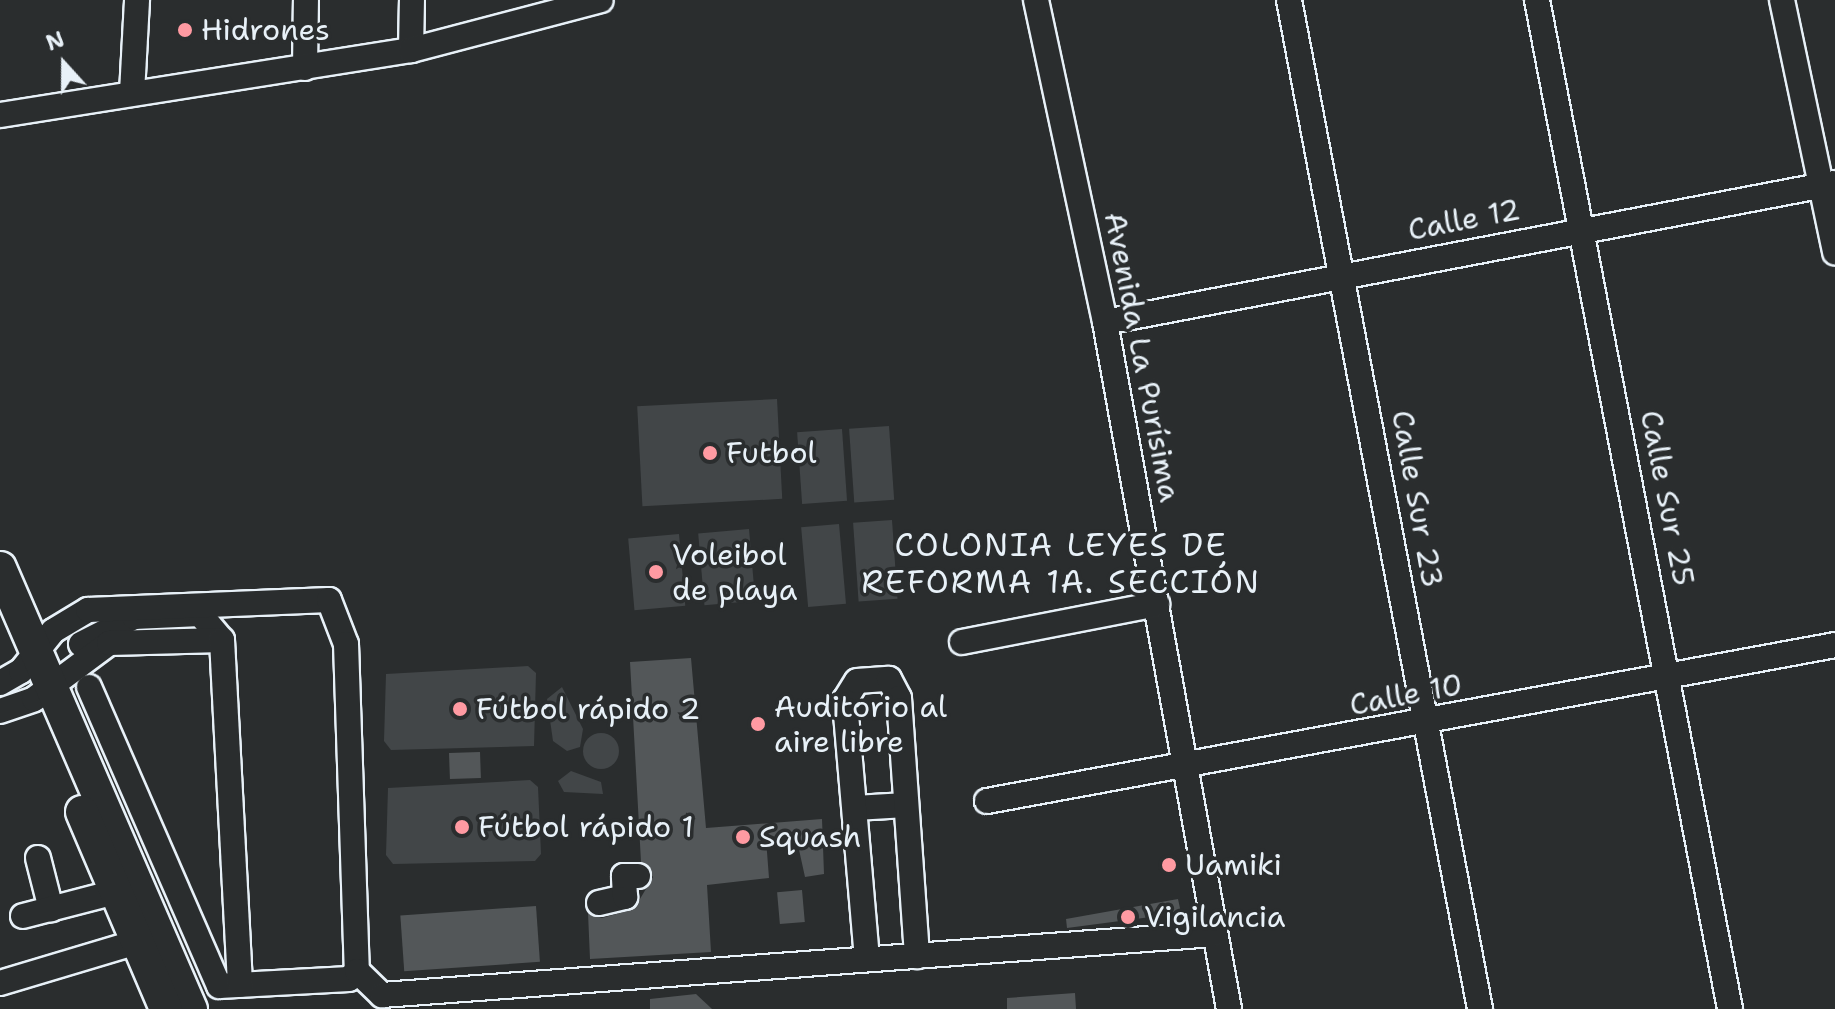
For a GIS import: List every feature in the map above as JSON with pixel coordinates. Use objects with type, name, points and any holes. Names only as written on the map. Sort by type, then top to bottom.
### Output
[{"type":"main road","points":[[0,568],[29,678],[108,895],[123,947],[166,1009]]},
{"type":"main road","points":[[0,622],[191,1009]]},
{"type":"street","points":[[132,93],[137,0]]},
{"type":"street","points":[[305,68],[306,0]]},
{"type":"street","points":[[411,50],[412,0]]},
{"type":"street","points":[[0,115],[411,50],[538,10],[601,0]]},
{"type":"street","name":"Avenida La Purísima","points":[[1036,0],[1105,322],[1188,768],[1229,1009]]},
{"type":"street","name":"Calle Sur 23","points":[[1289,0],[1480,1009]]},
{"type":"street","name":"Calle Sur 25","points":[[1537,0],[1584,230],[1730,1009]]},
{"type":"street","points":[[1782,0],[1829,184],[1835,252]]},
{"type":"street","name":"Calle 12","points":[[1105,322],[1829,184]]},
{"type":"street","points":[[0,711],[29,678],[63,623],[110,605],[329,600],[346,644],[357,971],[382,995],[1214,934]]},
{"type":"street","points":[[962,642],[1157,604]]},
{"type":"street","points":[[29,678],[109,643],[222,640],[240,985]]},
{"type":"street","name":"Calle 10","points":[[987,801],[1188,768],[1835,645]]},
{"type":"street","points":[[867,959],[846,689],[889,679],[899,698],[917,956]]},
{"type":"street","points":[[89,687],[219,986],[349,979],[357,971]]},
{"type":"street","points":[[855,808],[906,805]]},
{"type":"street","points":[[38,858],[51,909]]},
{"type":"street","points":[[599,903],[625,897],[624,876],[638,876]]},
{"type":"street","points":[[23,916],[108,895]]},
{"type":"street","points":[[0,983],[123,947]]},
{"type":"street","points":[[1209,1009],[1223,979]]},
{"type":"shaded area","name":"Futbol","points":[[777,399],[782,499],[642,506],[637,406]]},
{"type":"shaded area","points":[[889,426],[894,500],[854,503],[849,429]]},
{"type":"shaded area","points":[[842,429],[847,501],[802,504],[797,432]]},
{"type":"shaded area","points":[[892,520],[898,599],[859,602],[853,523]]},
{"type":"shaded area","points":[[839,524],[846,604],[808,607],[801,527]]},
{"type":"shaded area","name":"Voleibol de playa","points":[[749,529],[755,601],[704,605],[698,533]]},
{"type":"shaded area","name":"Voleibol de playa","points":[[679,534],[685,606],[634,610],[628,538]]},
{"type":"shaded area","name":"Fútbol rápido 2","points":[[528,666],[536,673],[534,746],[391,750],[384,741],[386,674]]},
{"type":"shaded area","points":[[562,687],[583,729],[580,747],[567,751],[553,741],[547,699]]},
{"type":"shaded area","points":[[601,733],[614,738],[619,751],[614,764],[601,769],[588,764],[583,751],[588,738]]},
{"type":"shaded area","points":[[571,771],[601,782],[603,794],[564,792],[558,781]]},
{"type":"shaded area","name":"Fútbol rápido 1","points":[[530,780],[538,787],[541,854],[535,861],[393,864],[386,855],[388,788]]},
{"type":"building","points":[[691,658],[706,828],[822,819],[824,874],[805,877],[796,836],[766,839],[769,878],[707,885],[711,952],[590,959],[588,913],[602,918],[634,909],[653,877],[641,862],[630,662]]},
{"type":"building","points":[[480,752],[481,778],[450,779],[449,753]]},
{"type":"building","points":[[802,890],[805,922],[780,924],[777,892]]},
{"type":"building","points":[[1178,899],[1181,913],[1067,928],[1066,919]]},
{"type":"building","points":[[536,906],[540,962],[404,971],[400,915]]},
{"type":"building","points":[[1075,993],[1076,1009],[1007,1009],[1007,998]]},
{"type":"building","points":[[696,994],[712,1009],[650,1009],[650,999]]},
{"type":"place","name":"Hidrones","points":[[185,30]]},
{"type":"place","name":"Futbol","points":[[710,453]]},
{"type":"place","name":"Voleibol de playa","points":[[656,572]]},
{"type":"place","name":"Fútbol rápido 2","points":[[460,709]]},
{"type":"place","name":"Auditorio al aire libre","points":[[758,724]]},
{"type":"place","name":"Fútbol rápido 1","points":[[462,827]]},
{"type":"place","name":"Squash","points":[[743,837]]},
{"type":"place","name":"Uamiki","points":[[1169,865]]},
{"type":"place","name":"Vigilancia","points":[[1128,917]]},
{"type":"district","name":"COLONIA LEYES DE REFORMA 1A. SECCIÓN","points":[[1061,564]]}]
